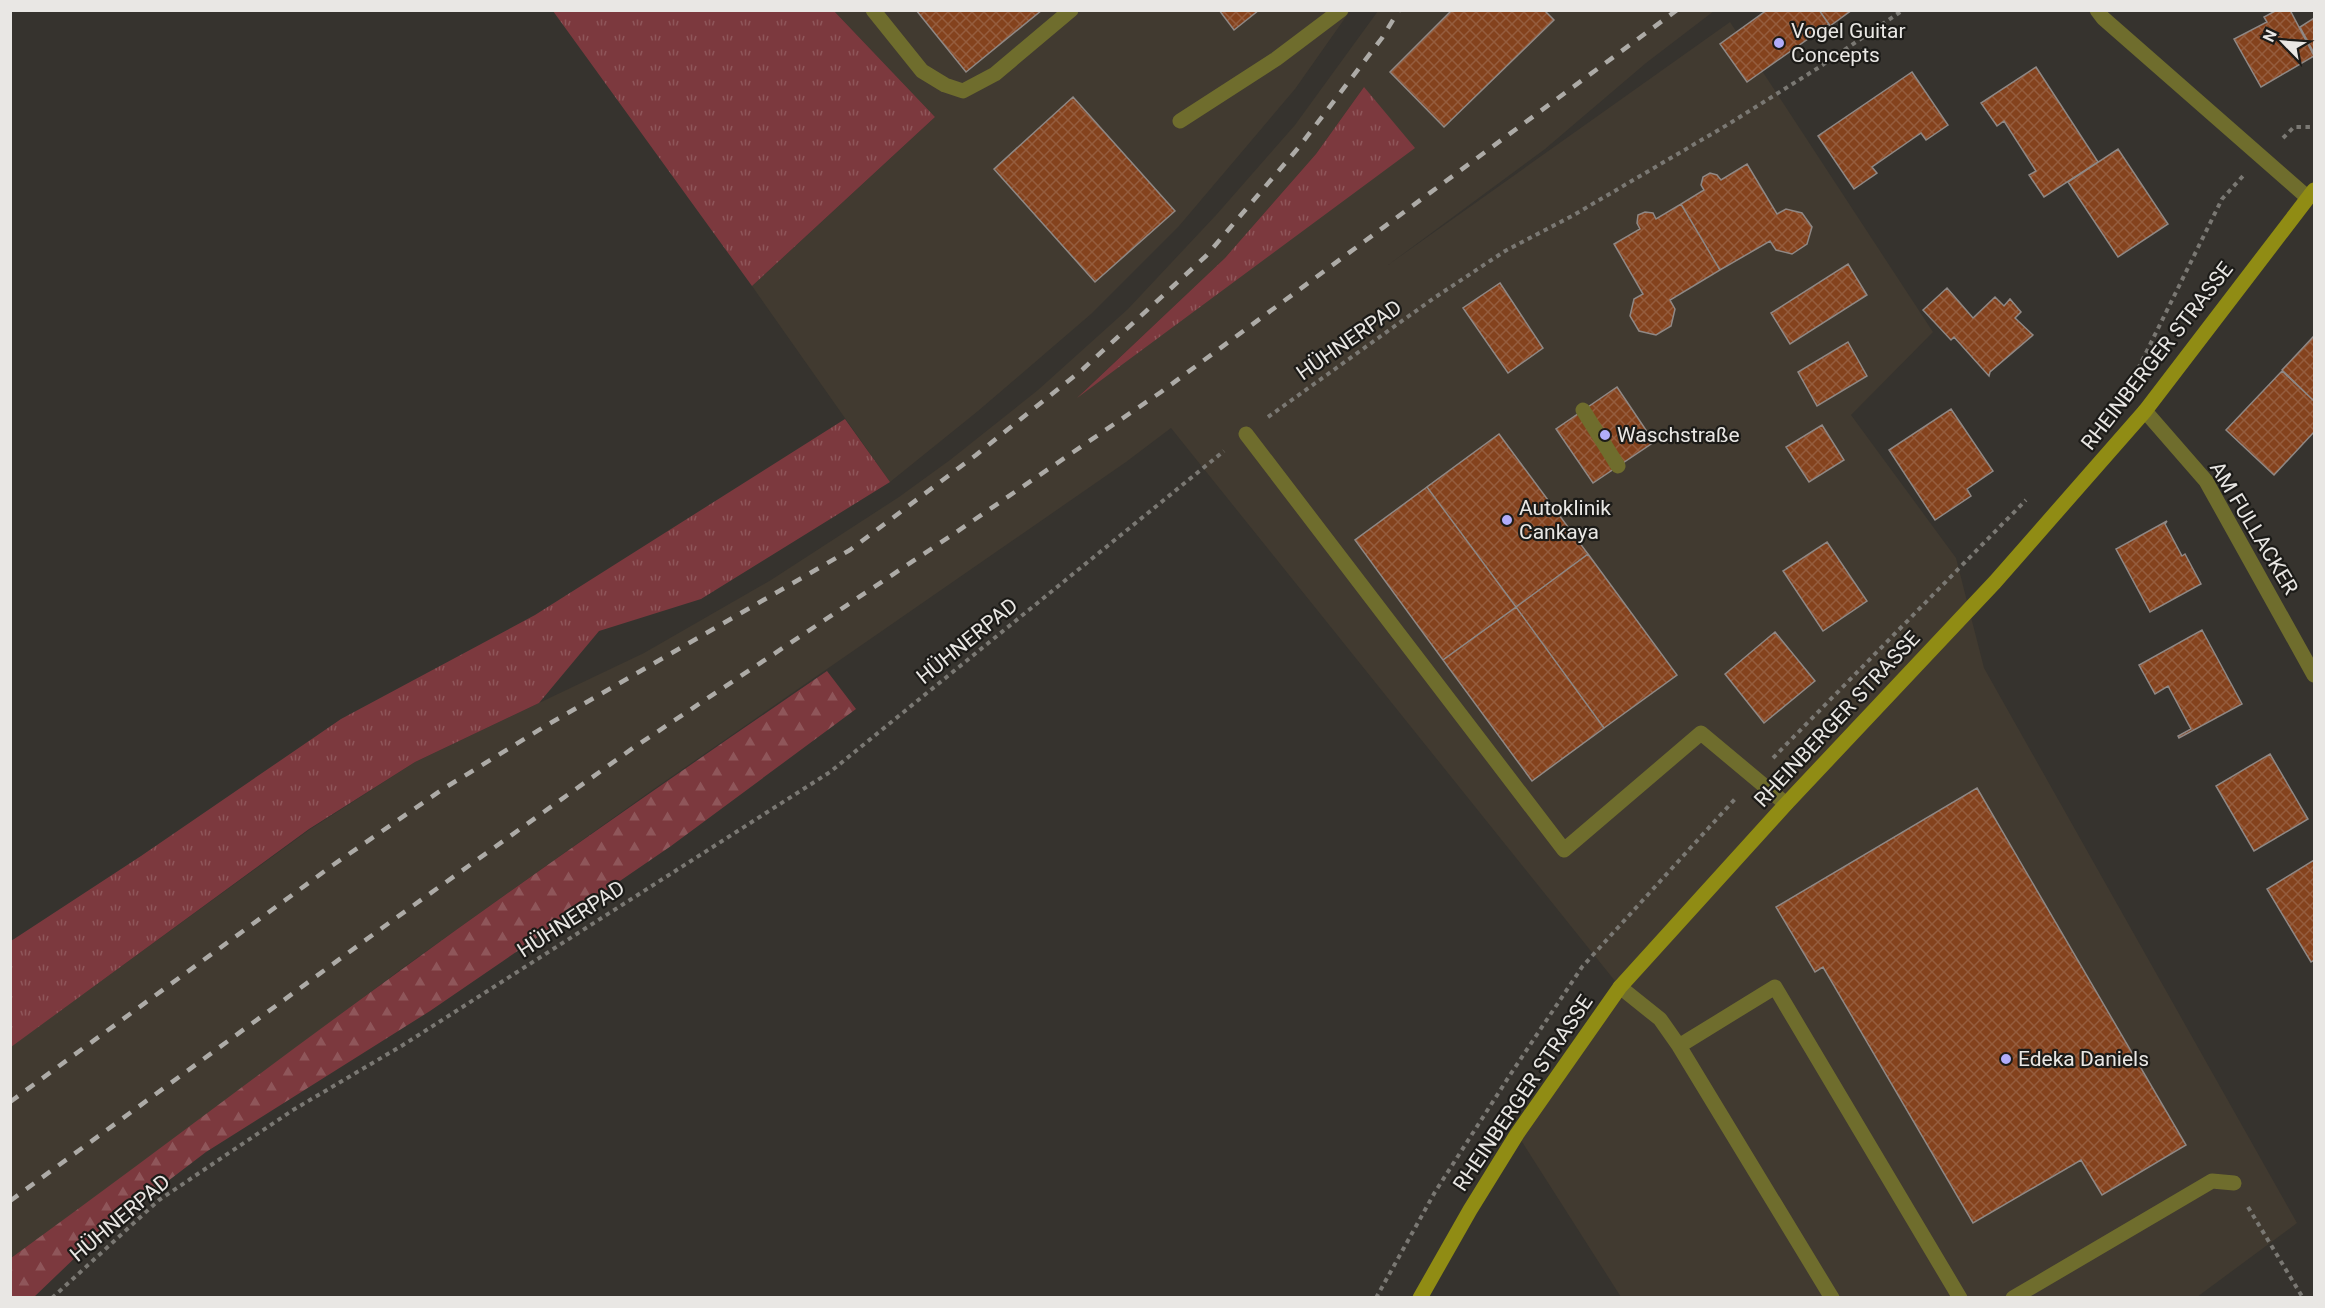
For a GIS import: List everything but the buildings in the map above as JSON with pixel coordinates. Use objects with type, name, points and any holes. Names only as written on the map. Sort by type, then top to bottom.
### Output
[{"type":"main road","name":"RHEINBERGER STRASSE","points":[[1420,1298],[1517,1134],[1620,987],[1786,804],[1995,582],[2145,411],[2311,194]]},
{"type":"street","points":[[873,10],[922,71],[945,85],[963,91],[995,74],[1071,10]]},
{"type":"street","points":[[1180,121],[1276,59],[1341,10]]},
{"type":"street","points":[[2097,10],[2103,18],[2262,158],[2311,194]]},
{"type":"street","points":[[1583,410],[1618,466]]},
{"type":"street","name":"AM FULLACKER","points":[[2145,411],[2206,481],[2314,675]]},
{"type":"street","points":[[1246,434],[1564,850],[1701,733],[1786,804]]},
{"type":"street","points":[[1620,987],[1660,1019],[1679,1046],[1832,1298]]},
{"type":"street","points":[[1679,1046],[1775,987],[1960,1298]]},
{"type":"street","points":[[2013,1298],[2212,1181],[2234,1183]]},
{"type":"path","name":"HÜHNERPAD","points":[[52,1298],[159,1200],[293,1110],[404,1045],[830,772],[1246,434],[1425,304],[1496,257],[1572,216],[1726,125],[1818,68],[1903,10]]},
{"type":"path","points":[[2136,374],[2222,199],[2237,181],[2294,127],[2314,127]]},
{"type":"path","points":[[1376,1298],[1435,1192],[1509,1075],[1582,967],[1755,778],[2031,495]]},
{"type":"path","points":[[2234,1183],[2302,1298]]},
{"type":"shaded area","points":[[834,11],[1350,11],[1295,89],[1179,226],[1091,314],[978,411],[890,482],[752,286],[935,117]]},
{"type":"shaded area","points":[[1378,11],[1714,11],[1646,63],[1545,149],[1388,265],[1730,22],[1933,332],[1851,415],[1956,558],[1984,668],[2297,1223],[2197,1297],[1621,1297],[1517,1134],[1619,986],[1171,428],[1126,462],[651,791],[400,970],[11,1258],[10,1047],[309,830],[415,762],[644,653],[771,580],[899,497],[1038,390],[1128,309],[1217,214],[1295,125]],"holes":[[[1364,87],[1305,228],[1082,393],[1225,258],[1316,154]]]},
{"type":"green space","points":[[553,11],[834,11],[935,117],[752,286]]},
{"type":"green space","points":[[1364,87],[1415,148],[1077,398],[1225,258],[1316,154]]},
{"type":"green space","points":[[845,419],[890,482],[701,599],[599,631],[539,703],[415,762],[309,829],[11,1047],[11,941],[141,856],[341,719],[535,615]]},
{"type":"green space","points":[[827,671],[856,709],[671,846],[430,1011],[206,1152],[105,1229],[34,1297],[11,1297],[11,1258],[454,932]]},
{"type":"railway","points":[[10,1102],[333,865],[443,789],[547,725],[850,550],[976,455],[1083,369],[1206,256],[1299,147],[1382,38],[1399,10]]},
{"type":"railway","points":[[10,1201],[382,928],[633,748],[1161,392],[1677,10]]},
{"type":"place","name":"Vogel Guitar Concepts","points":[[1779,43]]},
{"type":"place","name":"Waschstraße","points":[[1605,435]]},
{"type":"place","name":"Autoklinik Cankaya","points":[[1507,520]]},
{"type":"place","name":"Edeka Daniels","points":[[2006,1059]]}]
